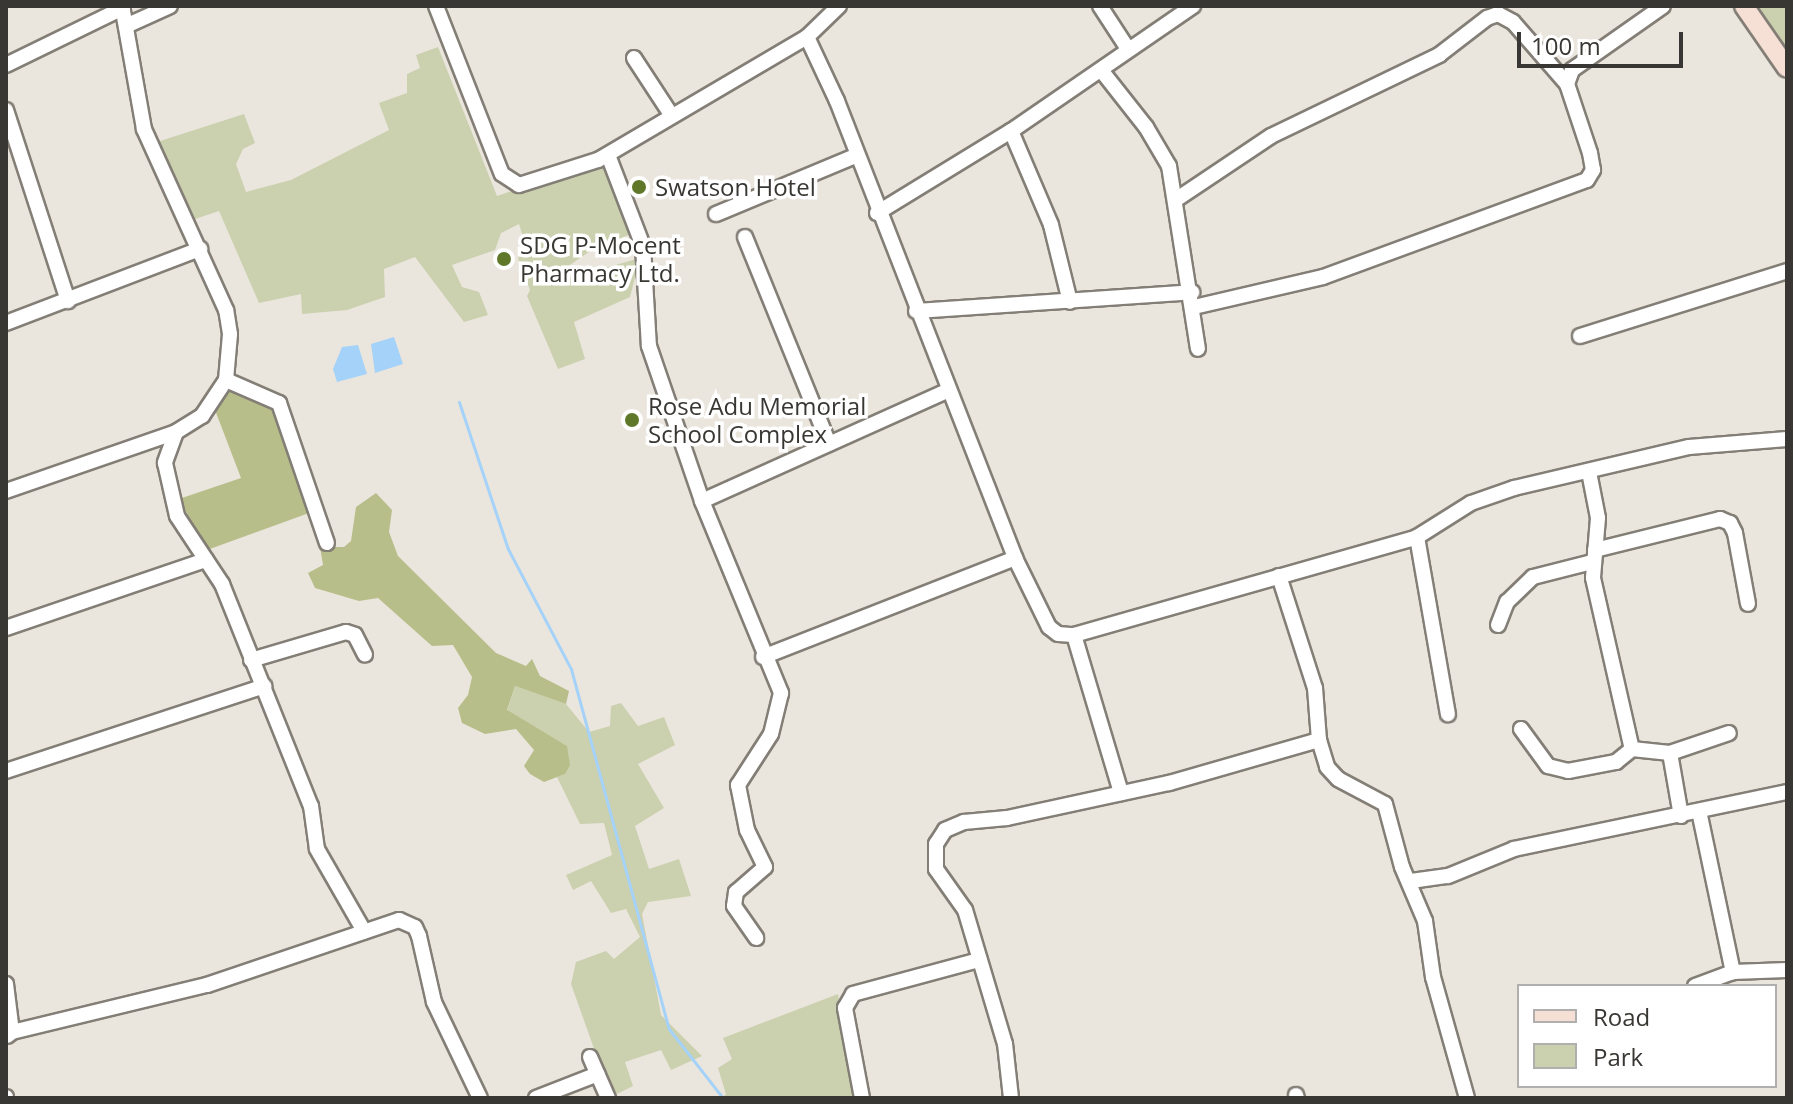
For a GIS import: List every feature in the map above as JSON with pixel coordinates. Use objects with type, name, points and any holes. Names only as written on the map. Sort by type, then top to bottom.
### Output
[{"type":"street","points":[[128,25],[170,6]]},
{"type":"street","points":[[436,6],[510,182],[519,185],[608,155],[807,37],[839,6]]},
{"type":"street","points":[[1100,6],[1128,49]]},
{"type":"street","points":[[877,213],[1011,131],[1193,6]]},
{"type":"street","points":[[1567,84],[1572,70],[1663,6]]},
{"type":"street","points":[[1744,6],[1787,68]]},
{"type":"street","points":[[6,65],[122,7],[128,25],[144,129],[226,310],[230,334],[226,380],[202,416],[176,432],[6,491]]},
{"type":"street","points":[[916,311],[1070,302],[1193,300],[1323,277],[1587,180],[1593,170],[1567,84],[1513,22],[1498,14],[1487,18],[1439,55],[1271,136],[1177,199]]},
{"type":"street","points":[[807,37],[1015,558],[1049,627],[1058,634],[1074,635],[1417,537],[1471,503],[1689,447],[1787,439]]},
{"type":"street","points":[[634,58],[672,116]]},
{"type":"street","points":[[1101,70],[1146,127],[1169,166],[1177,199],[1198,349]]},
{"type":"street","points":[[6,110],[68,301]]},
{"type":"street","points":[[1011,131],[1051,225],[1070,302]]},
{"type":"street","points":[[608,155],[643,246],[649,346],[702,501],[763,657],[781,693],[781,704],[771,734],[742,774],[738,799],[765,867],[736,892],[734,906],[756,938]]},
{"type":"street","points":[[716,214],[855,156]]},
{"type":"street","points":[[745,237],[829,444]]},
{"type":"street","points":[[6,323],[200,249]]},
{"type":"street","points":[[1580,336],[1787,271]]},
{"type":"street","points":[[226,380],[279,403],[327,543]]},
{"type":"street","points":[[702,501],[947,391]]},
{"type":"street","points":[[176,432],[165,463],[168,488],[177,516],[222,584],[311,806],[317,849],[364,931]]},
{"type":"street","points":[[1589,472],[1598,518],[1593,556],[1632,749]]},
{"type":"street","points":[[1498,625],[1507,602],[1533,577],[1720,519],[1730,523],[1735,533],[1748,604]]},
{"type":"street","points":[[1417,537],[1448,714]]},
{"type":"street","points":[[763,657],[1015,558]]},
{"type":"street","points":[[6,628],[206,560]]},
{"type":"street","points":[[1279,576],[1315,688],[1319,740],[1338,779],[1385,804],[1402,867],[1411,881],[1467,1098]]},
{"type":"street","points":[[251,660],[346,632],[355,635],[365,655]]},
{"type":"street","points":[[1074,635],[1121,793]]},
{"type":"street","points":[[6,771],[264,686]]},
{"type":"street","points":[[1521,729],[1548,766],[1568,771],[1616,762],[1632,749],[1670,753],[1729,733]]},
{"type":"street","points":[[1011,1098],[1005,1044],[965,910],[936,869],[936,844],[945,830],[964,822],[1007,818],[1121,793],[1319,740]]},
{"type":"street","points":[[1670,753],[1681,816]]},
{"type":"street","points":[[1411,881],[1448,876],[1514,849],[1787,792]]},
{"type":"street","points":[[1699,811],[1733,972]]},
{"type":"street","points":[[6,984],[9,1035],[207,985],[399,920],[415,927],[434,1002],[480,1098]]},
{"type":"street","points":[[862,1098],[845,1008],[853,994],[979,960]]},
{"type":"street","points":[[1700,984],[1733,972],[1787,970]]},
{"type":"street","points":[[590,1057],[608,1098]]},
{"type":"street","points":[[536,1098],[598,1074]]},
{"type":"green space","points":[[1748,6],[1787,6],[1787,53]]},
{"type":"green space","points":[[438,47],[497,196],[606,159],[616,173],[631,234],[593,249],[567,267],[570,278],[640,258],[630,297],[574,322],[585,359],[558,369],[527,296],[530,290],[518,258],[528,252],[519,224],[501,233],[495,250],[452,265],[462,287],[479,292],[488,315],[464,322],[415,257],[384,269],[385,297],[347,310],[302,314],[301,294],[259,303],[219,211],[189,221],[154,143],[244,114],[255,143],[243,149],[236,164],[246,192],[291,180],[389,130],[379,103],[407,93],[407,74],[420,68],[416,55]]},
{"type":"green space","points":[[232,388],[273,403],[309,513],[207,550],[179,499],[241,478],[215,410]]},
{"type":"green space","points":[[376,493],[392,510],[389,532],[398,556],[496,653],[526,666],[532,659],[540,676],[569,691],[566,704],[515,686],[507,710],[567,746],[570,765],[565,774],[544,782],[530,774],[524,766],[534,750],[516,729],[485,734],[462,723],[458,708],[468,695],[472,677],[453,645],[432,646],[378,598],[359,601],[315,588],[308,573],[323,565],[320,547],[344,547],[351,541],[356,507]]},
{"type":"green space","points":[[515,686],[566,704],[589,732],[610,726],[611,706],[621,703],[638,726],[664,717],[675,745],[638,764],[664,808],[635,826],[649,869],[679,859],[691,896],[648,902],[642,914],[661,1015],[702,1056],[671,1070],[661,1050],[625,1062],[633,1086],[617,1094],[602,1071],[571,984],[576,962],[606,951],[614,959],[640,937],[626,909],[611,913],[591,881],[573,890],[566,875],[612,855],[604,823],[580,824],[557,777],[565,774],[567,746],[507,711]]},
{"type":"green space","points":[[838,994],[854,1098],[722,1098],[726,1094],[718,1068],[732,1059],[723,1038]]},
{"type":"water","points":[[394,337],[403,364],[375,373],[371,344]]},
{"type":"water","points":[[358,345],[367,374],[337,382],[333,369],[342,347]]},
{"type":"waterway","points":[[459,402],[508,549],[571,669],[669,1029],[723,1098]]},
{"type":"place","name":"Swatson Hotel","points":[[639,187]]},
{"type":"place","name":"SDG P-Mocent Pharmacy Ltd.","points":[[504,259]]},
{"type":"place","name":"Rose Adu Memorial School Complex","points":[[632,420]]}]
